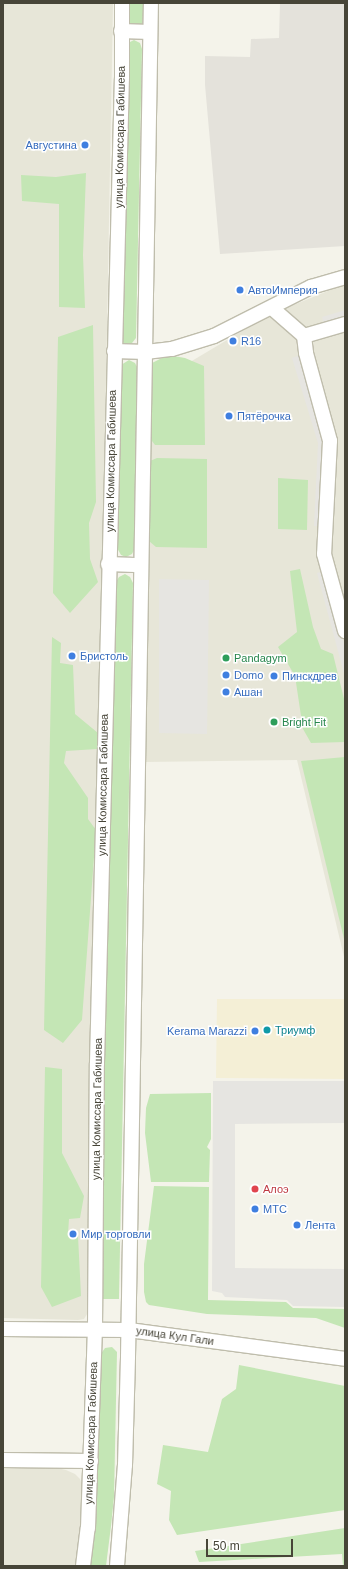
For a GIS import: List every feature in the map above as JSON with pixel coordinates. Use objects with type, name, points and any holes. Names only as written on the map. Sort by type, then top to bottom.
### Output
[{"type":"street","name":"улица Комиссара Габишева","points":[[83,1566],[88,1528],[95,1330],[96,1063],[122,78],[122,3]]},
{"type":"street","points":[[117,1566],[120,1547],[125,1457],[129,1330],[141,565],[146,352],[150,3]]},
{"type":"street","points":[[121,31],[150,32]]},
{"type":"street","points":[[114,351],[146,352],[172,349],[214,336],[311,288],[345,277]]},
{"type":"street","points":[[272,308],[304,336],[306,353],[330,441],[324,554],[345,631]]},
{"type":"street","points":[[304,336],[345,324]]},
{"type":"street","points":[[108,564],[141,565]]},
{"type":"street","name":"улица Кул Гали","points":[[3,1329],[129,1330],[345,1359]]},
{"type":"street","points":[[3,1460],[91,1461]]},
{"type":"shaded area","points":[[3,3],[113,3],[89,1311],[84,1319],[78,1320],[3,1318]]},
{"type":"shaded area","points":[[280,3],[345,3],[345,246],[220,254],[205,85],[205,56],[250,57],[251,39],[279,38]]},
{"type":"shaded area","points":[[345,284],[345,961],[297,760],[145,762],[145,370],[180,368],[269,315]]},
{"type":"shaded area","points":[[345,310],[345,317],[324,324],[322,317]]},
{"type":"shaded area","points":[[300,355],[326,442],[322,526],[314,526],[318,443],[292,358]]},
{"type":"shaded area","points":[[324,571],[345,647],[345,677],[317,573]]},
{"type":"shaded area","points":[[159,579],[209,580],[207,734],[159,733]]},
{"type":"shaded area","points":[[217,999],[345,999],[345,1079],[216,1078]]},
{"type":"shaded area","points":[[213,1081],[345,1081],[345,1123],[235,1124],[235,1268],[345,1269],[345,1307],[293,1306],[287,1300],[225,1297],[222,1293],[212,1291]]},
{"type":"shaded area","points":[[3,1467],[57,1468],[75,1474],[80,1479],[83,1487],[81,1527],[75,1566],[3,1566]]},
{"type":"green space","points":[[127,3],[144,3],[142,26],[131,28],[127,21]]},
{"type":"green space","points":[[134,40],[140,43],[142,49],[136,338],[132,343],[126,344],[122,342],[128,43]]},
{"type":"green space","points":[[86,173],[83,255],[85,308],[59,307],[59,204],[22,201],[21,175],[56,177]]},
{"type":"green space","points":[[93,325],[96,502],[89,523],[90,559],[98,582],[70,613],[53,593],[58,337]]},
{"type":"green space","points":[[168,355],[185,358],[204,366],[205,445],[155,445],[149,437],[150,364]]},
{"type":"green space","points":[[129,360],[135,363],[138,369],[135,548],[132,554],[126,557],[121,555],[117,548],[121,365]]},
{"type":"green space","points":[[157,458],[207,459],[207,548],[156,547],[149,541],[150,461]]},
{"type":"green space","points":[[278,478],[308,480],[307,530],[278,529]]},
{"type":"green space","points":[[300,569],[313,627],[321,649],[333,654],[345,703],[345,742],[311,743],[303,729],[295,676],[278,647],[297,632],[290,571]]},
{"type":"green space","points":[[125,574],[130,577],[133,583],[119,1299],[99,1299],[116,582],[119,577]]},
{"type":"green space","points":[[52,637],[61,643],[60,663],[73,665],[75,714],[98,733],[97,749],[66,751],[64,763],[88,798],[88,819],[96,830],[82,1020],[63,1043],[44,1030]]},
{"type":"green space","points":[[345,757],[345,943],[301,761]]},
{"type":"green space","points":[[45,1067],[62,1069],[62,1153],[84,1196],[80,1218],[69,1219],[68,1234],[78,1236],[81,1296],[52,1307],[41,1287]]},
{"type":"green space","points":[[211,1093],[211,1139],[207,1147],[210,1150],[209,1182],[151,1182],[145,1133],[146,1108],[150,1094]]},
{"type":"green space","points":[[154,1186],[209,1187],[208,1300],[286,1302],[293,1308],[345,1309],[345,1328],[316,1318],[207,1314],[149,1305],[146,1302],[144,1292],[144,1264]]},
{"type":"green space","points":[[112,1347],[117,1352],[114,1497],[111,1526],[106,1566],[87,1566],[100,1355],[105,1348]]},
{"type":"green space","points":[[239,1365],[345,1386],[345,1510],[177,1535],[169,1520],[171,1491],[157,1484],[163,1445],[208,1452],[222,1399],[236,1389]]},
{"type":"green space","points":[[345,1528],[345,1566],[343,1566],[342,1554],[199,1562],[195,1551]]},
{"type":"place","name":"Августина","points":[[85,145]]},
{"type":"place","name":"АвтоИмперия","points":[[240,290]]},
{"type":"place","name":"R16","points":[[233,341]]},
{"type":"place","name":"Пятёрочка","points":[[229,416]]},
{"type":"place","name":"Бристоль","points":[[72,656]]},
{"type":"place","name":"Pandagym","points":[[226,658]]},
{"type":"place","name":"Domo","points":[[226,675]]},
{"type":"place","name":"Пинскдрев","points":[[274,676]]},
{"type":"place","name":"Ашан","points":[[226,692]]},
{"type":"place","name":"Bright Fit","points":[[274,722]]},
{"type":"place","name":"Триумф","points":[[267,1030]]},
{"type":"place","name":"Kerama Marazzi","points":[[255,1031]]},
{"type":"place","name":"Алоэ","points":[[255,1189]]},
{"type":"place","name":"МТС","points":[[255,1209]]},
{"type":"place","name":"Лента","points":[[297,1225]]},
{"type":"place","name":"Мир торговли","points":[[73,1234]]}]
